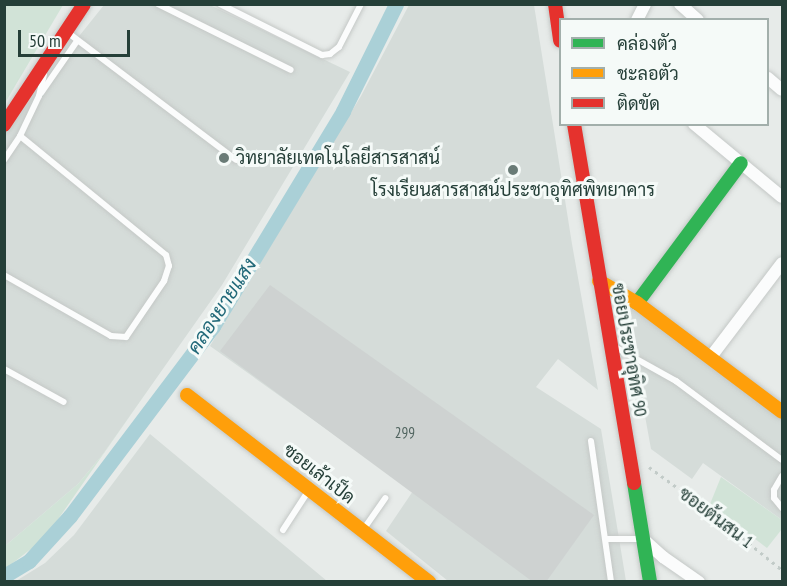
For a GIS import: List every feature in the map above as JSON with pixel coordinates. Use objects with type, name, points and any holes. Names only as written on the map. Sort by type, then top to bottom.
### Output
[{"type":"street","points":[[4,125],[47,60],[72,36],[84,4]]},
{"type":"street","points":[[555,4],[559,29]]},
{"type":"street","points":[[638,18],[645,4]]},
{"type":"street","points":[[680,4],[696,18]]},
{"type":"street","points":[[769,79],[783,90]]},
{"type":"street","name":"ซอยประชาอุทิศ 90","points":[[575,126],[598,281],[650,582]]},
{"type":"street","points":[[696,126],[783,197]]},
{"type":"street","points":[[637,303],[741,163]]},
{"type":"street","points":[[710,358],[783,263]]},
{"type":"street","points":[[598,281],[637,303],[783,412]]},
{"type":"street","name":"ซอยเล้าเป็ด","points":[[187,395],[429,582]]},
{"type":"street","points":[[643,539],[663,557],[699,582]]},
{"type":"lane","points":[[158,4],[291,70]]},
{"type":"lane","points":[[219,4],[322,55],[330,54],[339,47],[361,4]]},
{"type":"lane","points":[[231,10],[236,4]]},
{"type":"lane","points":[[4,160],[20,136],[72,36],[236,160]]},
{"type":"lane","points":[[39,96],[47,60]]},
{"type":"lane","points":[[4,275],[111,336],[126,337],[164,281],[170,266],[165,255],[20,136]]},
{"type":"lane","points":[[609,344],[676,381],[783,460]]},
{"type":"lane","points":[[4,369],[64,402]]},
{"type":"lane","points":[[591,441],[611,582]]},
{"type":"lane","points":[[783,476],[774,490],[774,498],[783,508]]},
{"type":"lane","points":[[283,530],[309,489]]},
{"type":"lane","points":[[362,531],[385,498]]},
{"type":"lane","points":[[606,539],[643,539]]},
{"type":"path","name":"ซอยต้นสน 1","points":[[649,467],[708,510],[783,570]]},
{"type":"shaded area","points":[[104,5],[210,5],[350,72],[222,285],[103,454],[78,484],[5,546],[5,130],[8,132],[48,75]]},
{"type":"shaded area","points":[[409,5],[534,5],[598,390],[558,359],[536,387],[601,429],[626,581],[448,581],[386,531],[413,491],[210,346],[361,96]]},
{"type":"shaded area","points":[[624,300],[782,416],[782,520],[703,463],[692,479],[651,449]]},
{"type":"shaded area","points":[[150,434],[327,581],[16,581],[45,563],[74,535]]},
{"type":"green space","points":[[4,5],[63,5],[5,103]]},
{"type":"green space","points":[[168,361],[45,538],[5,569],[5,546],[78,484],[103,454]]},
{"type":"green space","points":[[721,477],[782,520],[782,529],[767,548],[710,504]]},
{"type":"building","points":[[270,285],[594,515],[546,582],[533,582],[220,351]]},
{"type":"waterway","name":"คลองยายแสง","points":[[4,576],[29,561],[70,516],[213,326],[343,111],[396,4]]},
{"type":"traffic: fast","points":[[637,303],[741,163]]},
{"type":"traffic: fast","points":[[634,483],[650,582]]},
{"type":"traffic: slow","points":[[599,281],[637,303],[782,412]]},
{"type":"traffic: slow","points":[[187,395],[429,582]]},
{"type":"traffic: jam","points":[[4,125],[84,4]]},
{"type":"traffic: jam","points":[[555,4],[559,34]]},
{"type":"traffic: jam","points":[[574,126],[634,483]]},
{"type":"place","name":"วิทยาลัยเทคโนโลยีสารสาสน์","points":[[224,158]]},
{"type":"place","name":"โรงเรียนสารสาสน์ประชาอุทิศพิทยาคาร","points":[[513,170]]}]
